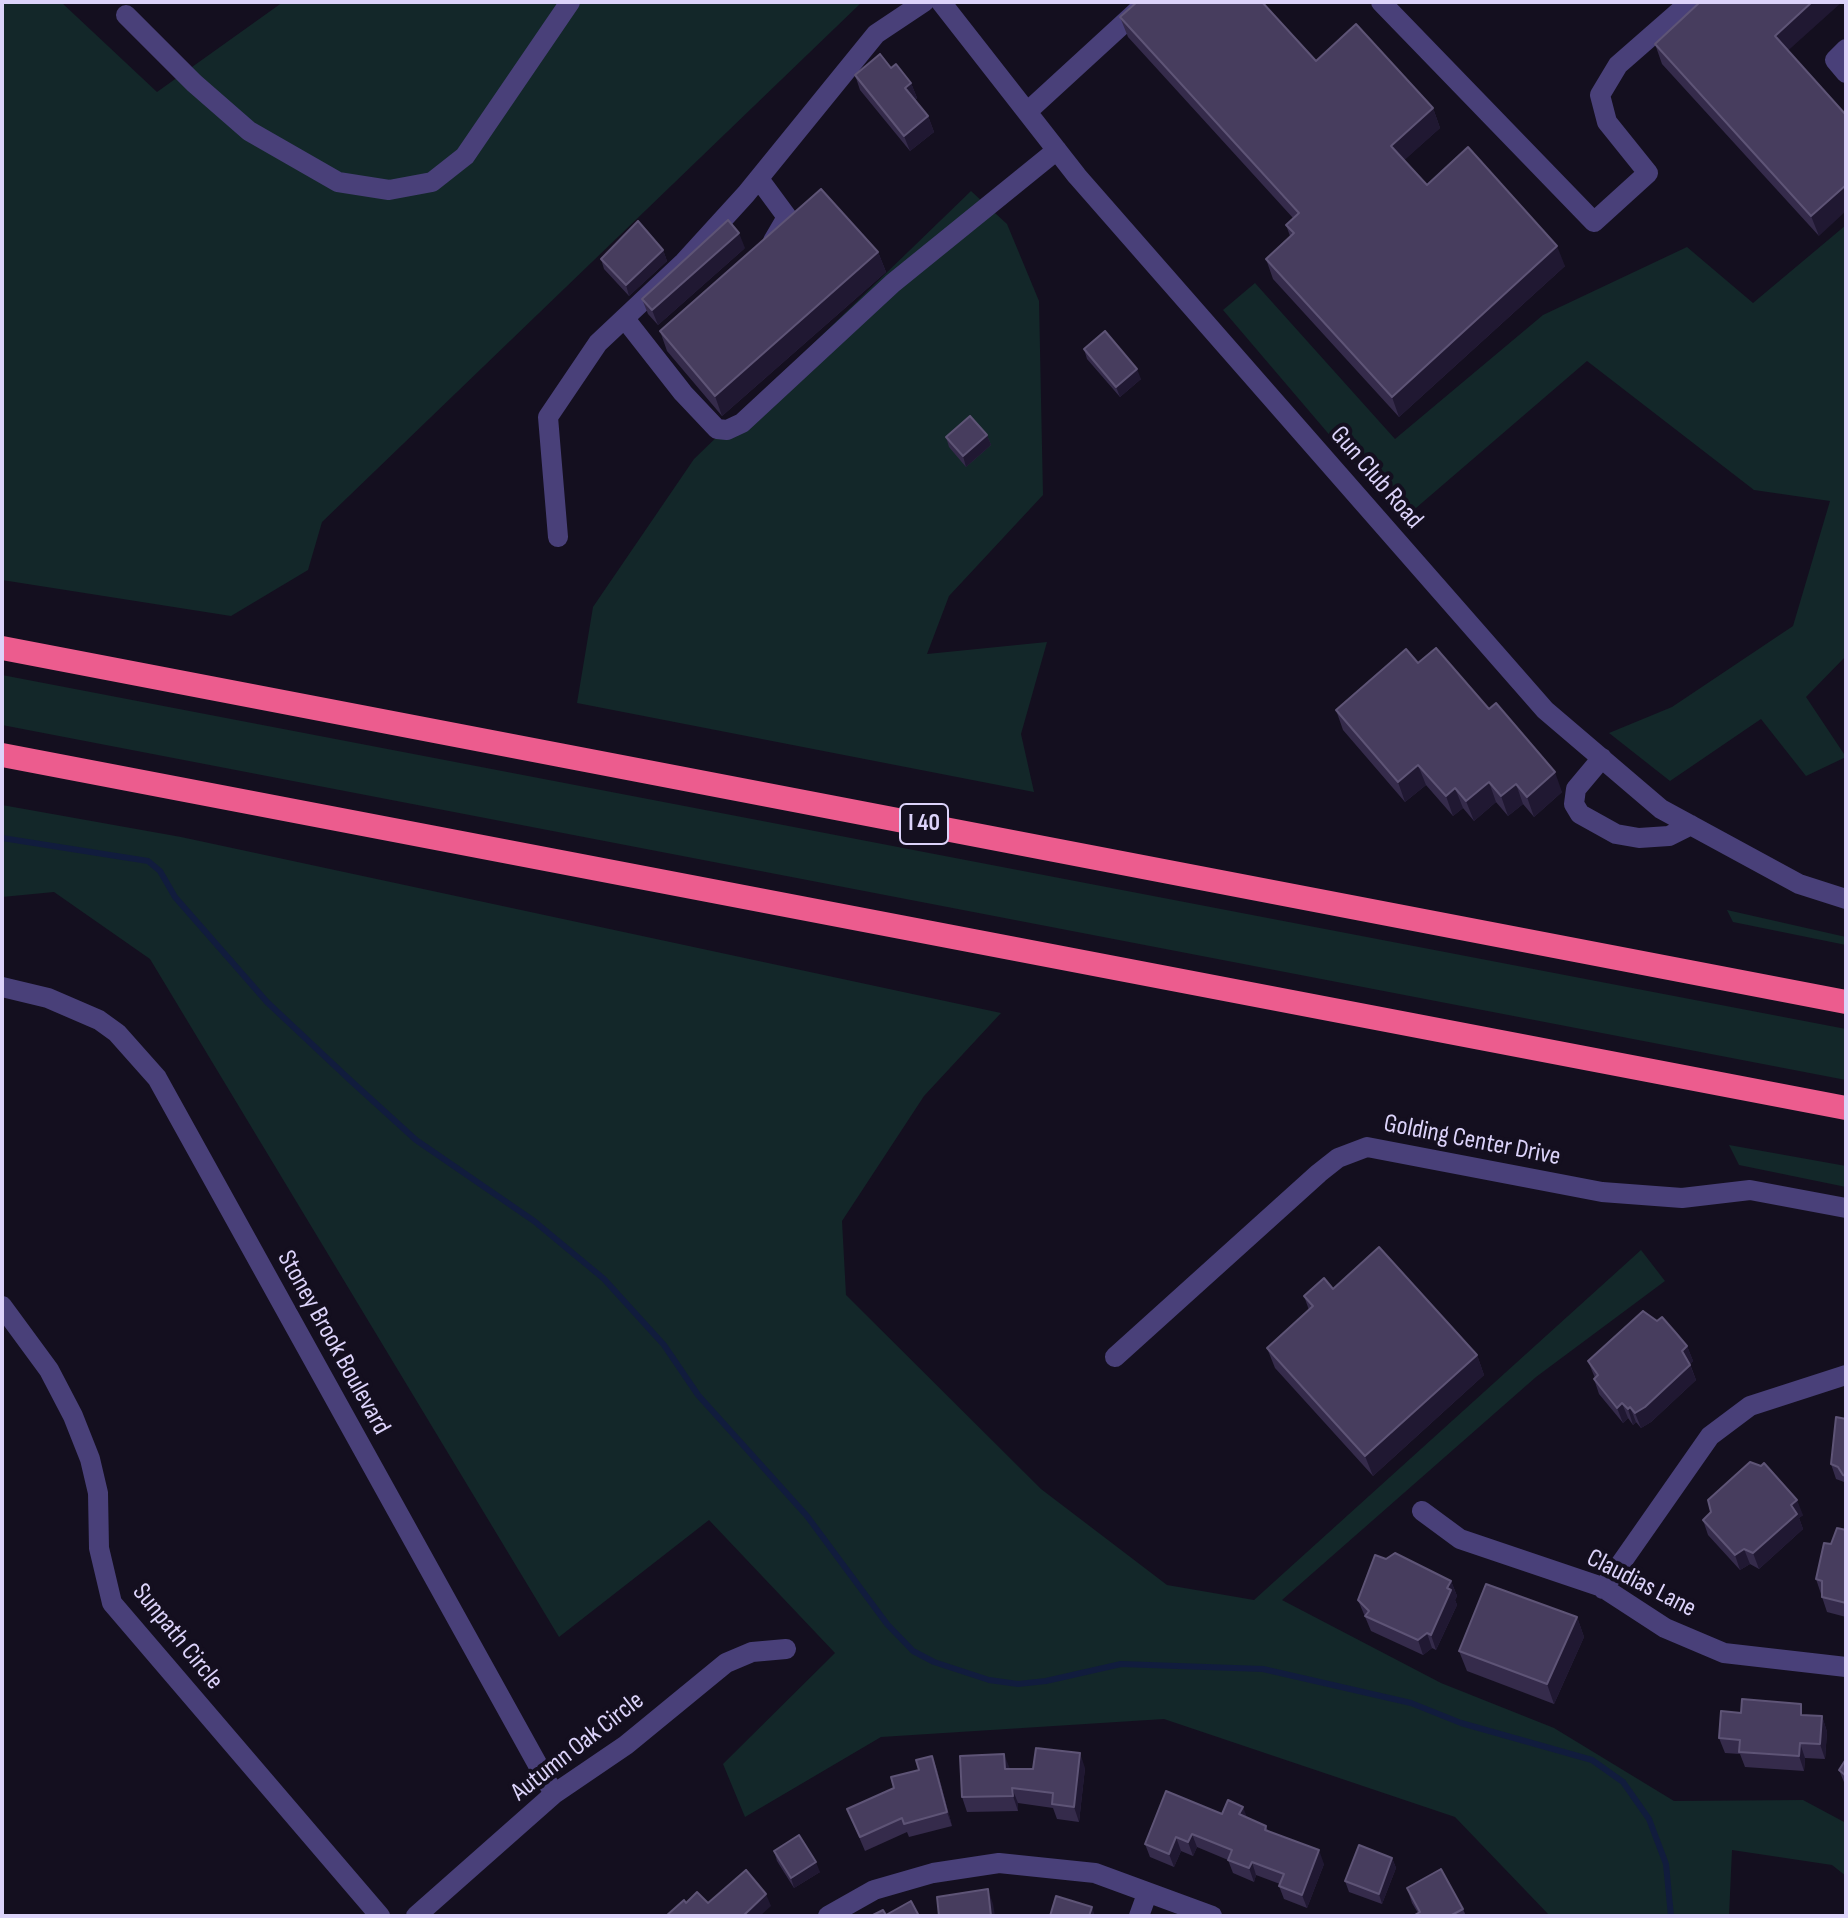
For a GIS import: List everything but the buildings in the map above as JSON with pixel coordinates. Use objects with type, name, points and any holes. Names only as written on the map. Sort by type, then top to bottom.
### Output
[{"type":"highway","name":"I 40","points":[[2,648],[1846,1002]]},
{"type":"highway","points":[[2,755],[1846,1108]]},
{"type":"street","points":[[126,15],[194,83],[249,131],[338,182],[389,190],[432,182],[465,156],[570,2]]},
{"type":"street","points":[[558,537],[548,417],[598,343],[684,262],[759,179],[876,34],[924,2]]},
{"type":"street","name":"Gun Club Road","points":[[941,2],[1057,150],[1545,710],[1661,809],[1799,884],[1846,899]]},
{"type":"street","points":[[1027,112],[1147,2]]},
{"type":"street","points":[[1381,2],[1594,222],[1648,173],[1607,122],[1600,95],[1618,65],[1690,2]]},
{"type":"street","points":[[1846,49],[1835,60],[1846,73]]},
{"type":"street","points":[[625,319],[654,345],[717,429],[727,430],[742,423],[893,283],[1057,150]]},
{"type":"street","points":[[752,259],[775,239],[787,217],[759,179]]},
{"type":"street","points":[[1602,758],[1576,789],[1574,804],[1580,814],[1616,834],[1639,838],[1669,836],[1691,825]]},
{"type":"street","name":"Stoney Brook Boulevard","points":[[2,987],[48,998],[99,1020],[117,1033],[157,1078],[554,1794]]},
{"type":"street","name":"Golding Center Drive","points":[[1115,1357],[1319,1173],[1338,1158],[1367,1147],[1602,1192],[1682,1198],[1750,1190],[1846,1208]]},
{"type":"street","name":"Sunpath Circle","points":[[2,1306],[49,1370],[73,1416],[90,1459],[98,1493],[99,1548],[112,1603],[380,1916]]},
{"type":"street","points":[[1603,1589],[1710,1436],[1750,1406],[1846,1375]]},
{"type":"street","name":"Claudias Lane","points":[[1422,1511],[1460,1539],[1603,1589],[1665,1628],[1724,1653],[1846,1667]]},
{"type":"street","name":"Autumn Oak Circle","points":[[416,1916],[554,1794],[626,1745],[726,1663],[752,1652],[786,1649]]},
{"type":"street","points":[[828,1916],[874,1890],[933,1873],[999,1863],[1095,1873],[1212,1916]]},
{"type":"street","points":[[1139,1916],[1147,1894]]},
{"type":"green space","points":[[2,2],[61,2],[157,92],[283,2],[862,2],[322,522],[308,570],[231,616],[2,580]]},
{"type":"green space","points":[[971,191],[1007,224],[1039,301],[1043,495],[949,596],[927,654],[1047,642],[1021,734],[1034,792],[577,703],[593,607],[694,459]]},
{"type":"green space","points":[[1846,225],[1846,656],[1806,697],[1846,757],[1806,776],[1761,719],[1670,781],[1609,733],[1672,707],[1793,626],[1830,501],[1754,490],[1587,361],[1402,520],[1223,310],[1255,283],[1395,439],[1543,315],[1687,247],[1753,303]]},
{"type":"green space","points":[[2,675],[1846,1029],[1846,1080],[2,725]]},
{"type":"green space","points":[[2,805],[181,837],[1001,1013],[924,1096],[842,1221],[846,1295],[1041,1489],[1167,1585],[1254,1600],[1641,1250],[1665,1281],[1536,1377],[1282,1600],[1441,1683],[1554,1728],[1674,1801],[1803,1800],[1846,1823],[1846,1876],[1832,1865],[1732,1850],[1729,1916],[1550,1916],[1455,1817],[1164,1719],[881,1737],[745,1817],[723,1764],[835,1653],[709,1520],[559,1637],[150,959],[54,892],[2,897]]},
{"type":"green space","points":[[1727,910],[1846,937],[1846,945],[1733,922]]},
{"type":"green space","points":[[1729,1145],[1846,1166],[1846,1187],[1739,1165]]},
{"type":"waterway","points":[[2,838],[148,861],[160,871],[175,897],[267,1002],[350,1080],[416,1140],[534,1221],[604,1279],[664,1345],[698,1395],[807,1516],[887,1624],[913,1651],[934,1662],[989,1680],[1018,1684],[1121,1664],[1263,1669],[1411,1703],[1461,1723],[1592,1760],[1623,1782],[1649,1819],[1666,1864],[1671,1916]]}]
